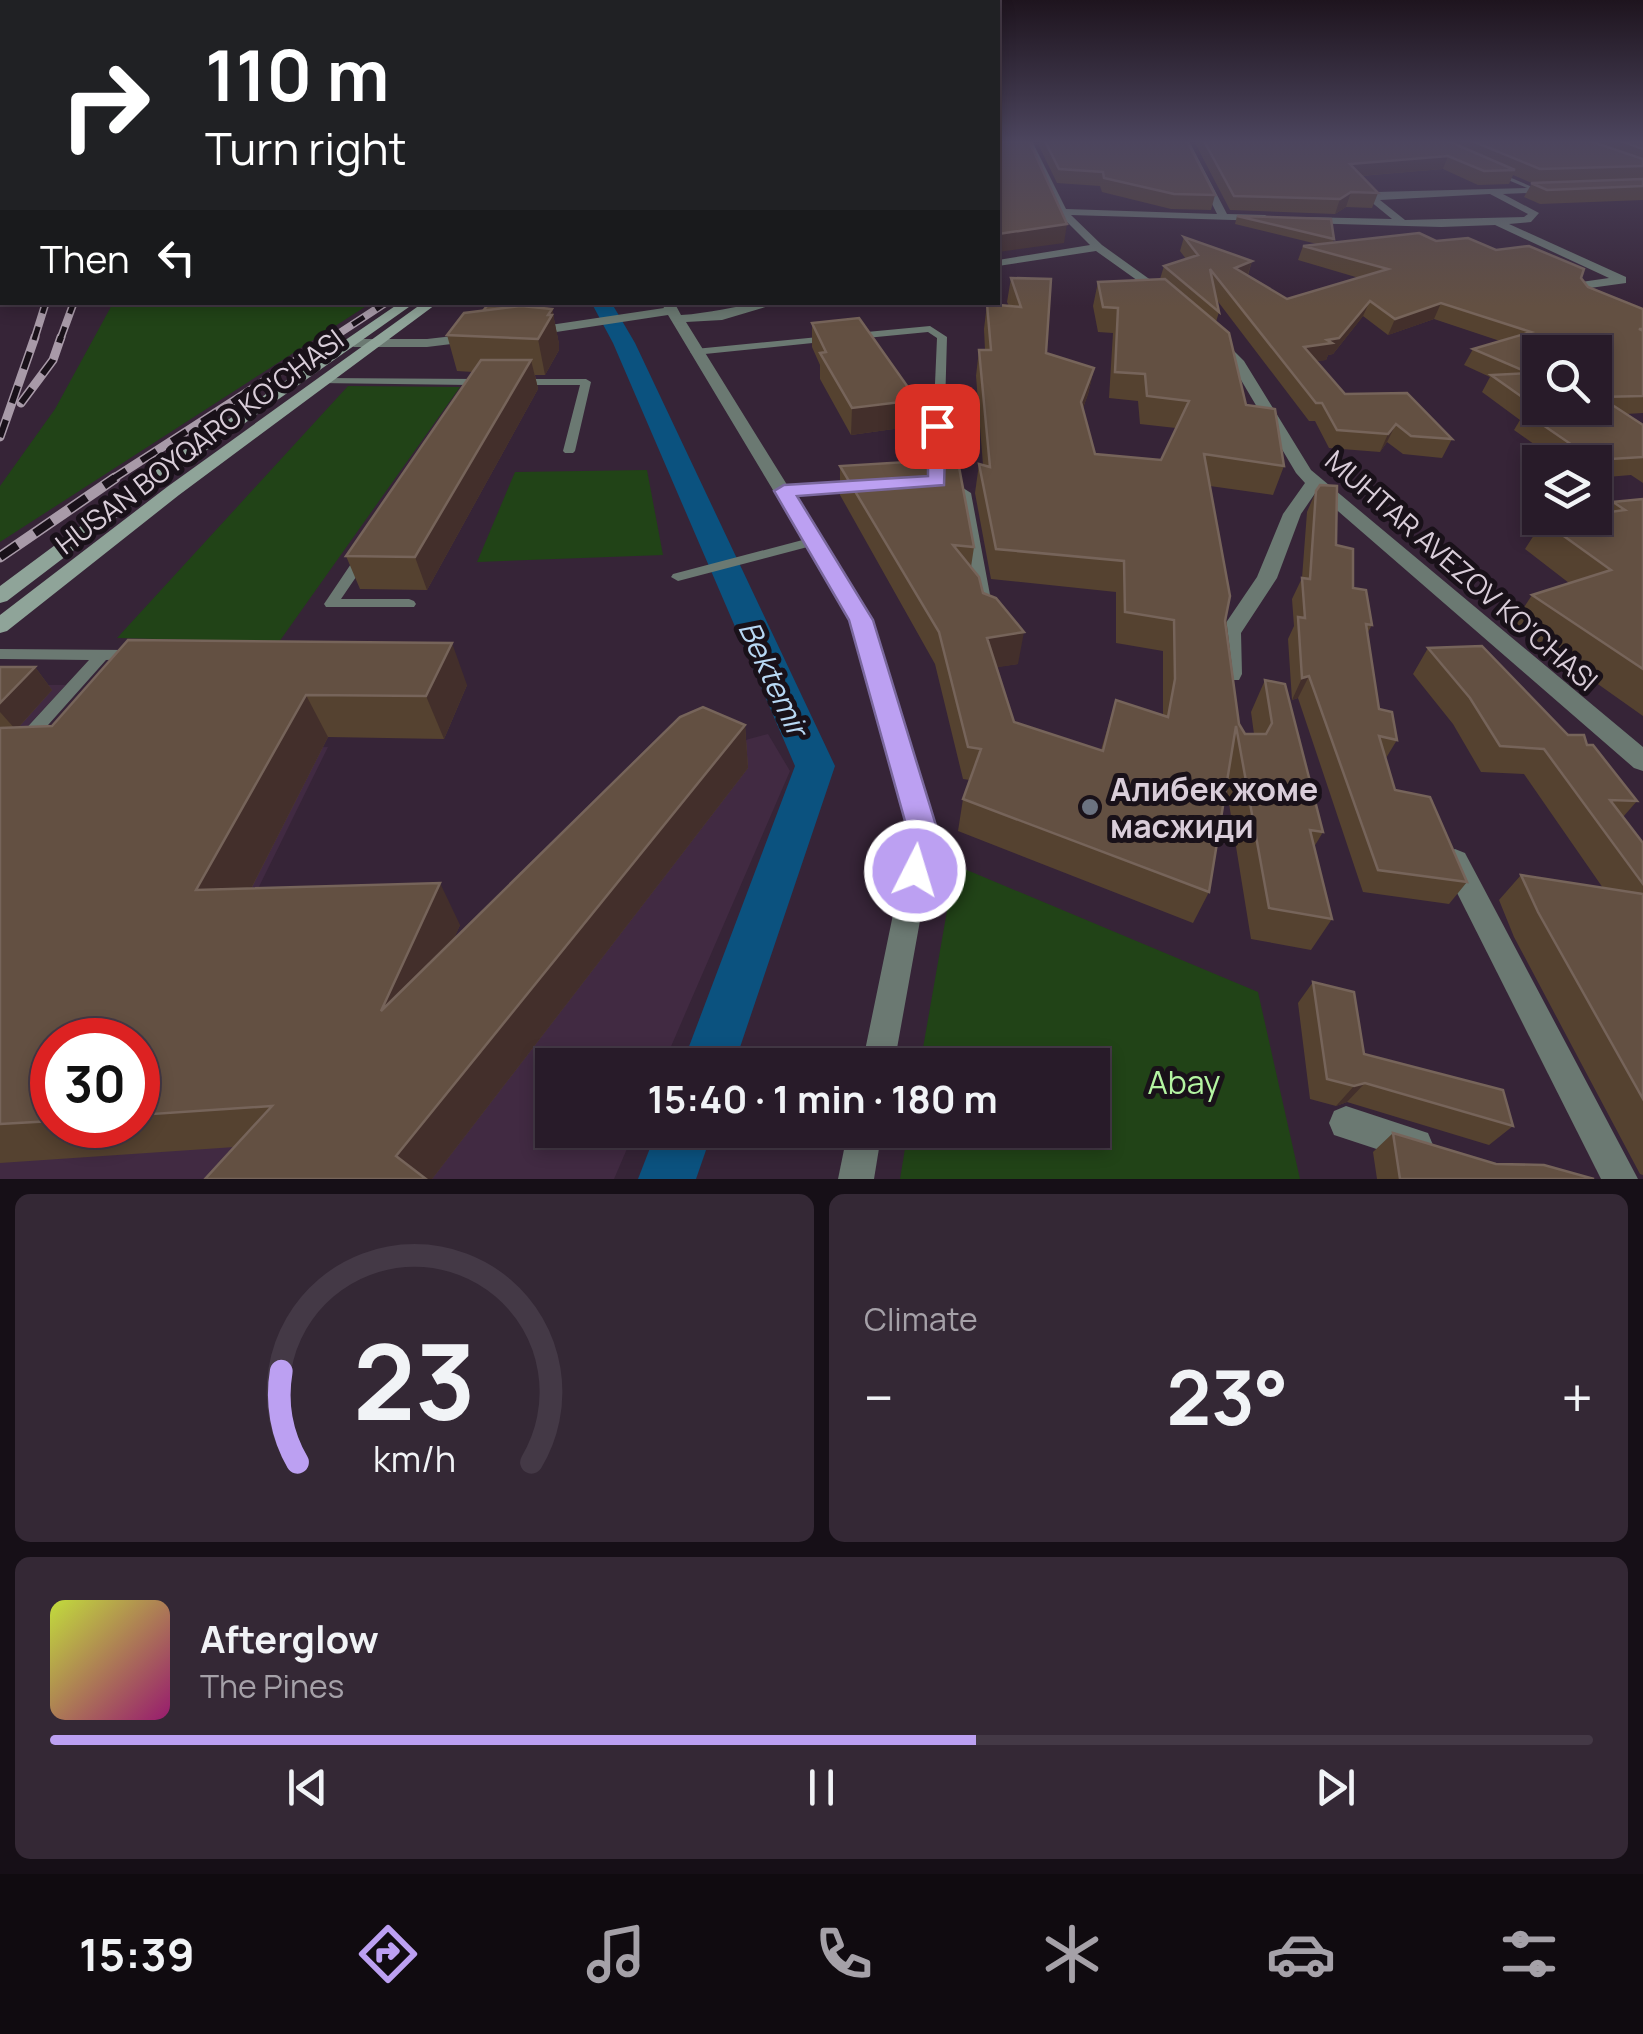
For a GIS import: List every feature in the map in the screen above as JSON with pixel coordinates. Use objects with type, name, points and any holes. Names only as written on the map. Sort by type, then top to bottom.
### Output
[{"type":"main road","name":"HUSAN BOYQARO KO'CHASI","points":[[0,596],[181,460],[406,305]]},
{"type":"main road","name":"HUSAN BOYQARO KO'CHASI","points":[[0,626],[173,491],[429,305]]},
{"type":"street","points":[[1054,196],[1062,212],[1098,247],[1179,307]]},
{"type":"street","points":[[1212,196],[1223,216]]},
{"type":"street","points":[[1376,196],[1375,201],[1401,222]]},
{"type":"street","points":[[1296,220],[1498,222],[1527,220],[1534,213],[1501,196]]},
{"type":"street","points":[[1062,212],[1278,218]]},
{"type":"street","points":[[1498,222],[1628,280],[1586,285],[1582,291],[1585,296],[1643,323]]},
{"type":"street","points":[[1000,263],[1098,247]]},
{"type":"street","points":[[519,333],[672,311],[722,316],[764,305]]},
{"type":"street","points":[[672,311],[861,620],[923,832],[881,1048]]},
{"type":"street","name":"MUHTAR AVEZOV KO'CHASI","points":[[1208,334],[1237,361],[1304,473],[1643,761]]},
{"type":"street","points":[[354,342],[482,337]]},
{"type":"street","points":[[1234,691],[1228,652],[1230,632],[1266,578],[1292,514],[1315,482]]},
{"type":"street","points":[[1452,854],[1620,1179]]},
{"type":"street","points":[[1346,1124],[1456,1157]]},
{"type":"street","points":[[856,1179],[862,1148]]},
{"type":"lane","points":[[695,352],[930,329],[939,332],[942,336],[937,399],[938,481]]},
{"type":"lane","points":[[323,382],[496,382]]},
{"type":"lane","points":[[467,398],[478,382]]},
{"type":"lane","points":[[514,382],[586,382],[569,452]]},
{"type":"lane","points":[[918,482],[954,484],[965,493],[988,621]]},
{"type":"lane","points":[[784,491],[880,485]]},
{"type":"lane","points":[[373,541],[331,604],[408,604]]},
{"type":"lane","points":[[678,577],[814,542]]},
{"type":"lane","points":[[0,654],[142,655]]},
{"type":"lane","points":[[11,756],[102,654]]},
{"type":"shaded area","points":[[0,685],[66,685],[26,728],[26,755],[328,747],[237,931],[424,1009],[708,750],[768,734],[790,771],[670,1048],[535,1048],[535,1148],[627,1148],[614,1179],[0,1179]]},
{"type":"green space","points":[[112,305],[368,305],[0,542],[0,486],[55,409]]},
{"type":"green space","points":[[348,386],[460,387],[279,642],[117,638]]},
{"type":"green space","points":[[647,470],[663,555],[477,562],[515,472]]},
{"type":"green space","name":"Abay","points":[[955,865],[1258,992],[1300,1179],[900,1179],[905,1148],[1110,1148],[1110,1048],[923,1048]]},
{"type":"building","points":[[1000,196],[1054,196],[1067,224],[1000,234]]},
{"type":"building","points":[[1235,196],[1345,196],[1340,199]]},
{"type":"building","points":[[1237,216],[1331,219],[1334,239]]},
{"type":"building","points":[[1419,233],[1436,241],[1468,238],[1496,250],[1529,246],[1584,269],[1581,278],[1588,287],[1643,309],[1643,329],[1639,329],[1643,331],[1643,396],[1612,397],[1612,335],[1522,335],[1522,370],[1473,349],[1531,332],[1441,303],[1395,319],[1370,301],[1339,338],[1327,340],[1332,343],[1304,347],[1345,394],[1407,393],[1452,439],[1411,436],[1396,424],[1388,434],[1337,430],[1322,403],[1316,403],[1210,269],[1219,312],[1164,266],[1198,255],[1184,237],[1252,261],[1235,268],[1287,299],[1388,269],[1303,246]]},
{"type":"building","points":[[1011,278],[1051,279],[1046,353],[1094,368],[1081,402],[1095,454],[1161,460],[1189,401],[1147,396],[1145,374],[1115,372],[1118,308],[1103,307],[1098,282],[1165,279],[1229,333],[1246,405],[1275,409],[1284,466],[1204,454],[1230,596],[1225,621],[1239,724],[1245,734],[1266,734],[1272,723],[1265,680],[1285,684],[1323,832],[1310,830],[1332,919],[1269,908],[1236,726],[1209,892],[963,799],[981,749],[968,747],[939,632],[840,466],[940,460],[959,467],[974,547],[953,545],[979,577],[983,593],[996,598],[1024,632],[987,638],[1014,722],[1103,751],[1116,700],[1168,717],[1175,679],[1174,620],[1125,612],[1124,561],[996,549],[979,464],[990,467],[979,350],[991,350],[987,305],[1021,307]]},
{"type":"building","points":[[488,305],[536,305],[535,306],[483,311]]},
{"type":"building","points":[[521,306],[552,309],[538,339],[447,335],[464,313]]},
{"type":"building","points":[[859,318],[917,400],[852,408],[820,353],[826,352],[812,323]]},
{"type":"building","points":[[481,360],[531,360],[415,557],[346,556]]},
{"type":"building","points":[[1522,373],[1522,397],[1491,375]]},
{"type":"building","points":[[1612,405],[1643,425],[1643,457],[1612,459],[1612,445],[1572,445],[1543,425],[1612,425]]},
{"type":"building","points":[[1320,485],[1337,486],[1336,545],[1353,549],[1353,588],[1366,590],[1372,625],[1366,624],[1379,709],[1392,712],[1397,740],[1379,736],[1395,790],[1430,797],[1467,882],[1378,870],[1309,676],[1302,678],[1298,617],[1305,618],[1302,578],[1310,579],[1316,491]]},
{"type":"building","points":[[1643,499],[1643,669],[1532,595],[1611,570],[1562,535],[1612,535],[1612,512],[1625,510],[1613,502]]},
{"type":"building","points":[[128,640],[452,643],[426,696],[306,695],[196,890],[440,883],[381,1011],[680,717],[703,707],[745,725],[396,1156],[426,1179],[205,1179],[272,1106],[160,1114],[160,1018],[30,1018],[30,1122],[0,1124],[0,728],[52,726]]},
{"type":"building","points":[[1482,646],[1568,735],[1584,735],[1587,745],[1593,745],[1637,801],[1610,800],[1643,843],[1643,884],[1544,749],[1500,746],[1470,698],[1428,648]]},
{"type":"building","points":[[0,667],[35,667],[0,703]]},
{"type":"building","points":[[1521,875],[1643,894],[1643,1099],[1538,912]]},
{"type":"building","points":[[1313,982],[1354,992],[1364,1054],[1503,1090],[1513,1126],[1365,1083],[1354,1086],[1327,1079]]},
{"type":"building","points":[[1393,1133],[1496,1164],[1544,1165],[1594,1179],[1400,1179]]},
{"type":"waterway","name":"Bektemir","points":[[603,305],[624,343],[815,766],[714,1048]]},
{"type":"waterway","name":"Bektemir","points":[[667,1179],[678,1148]]},
{"type":"railway","points":[[34,339],[45,305]]},
{"type":"railway","points":[[60,340],[73,305]]},
{"type":"railway","points":[[329,340],[382,305]]},
{"type":"railway","points":[[21,403],[53,360],[61,337]]},
{"type":"railway","points":[[111,480],[333,337]]},
{"type":"railway","points":[[0,437],[34,339]]},
{"type":"railway","points":[[0,557],[115,478]]},
{"type":"place","name":"Алибек жоме масжиди","points":[[1090,807]]},
{"type":"route","points":[[915,871],[923,832],[861,620],[784,491],[938,481],[937,426]]}]
